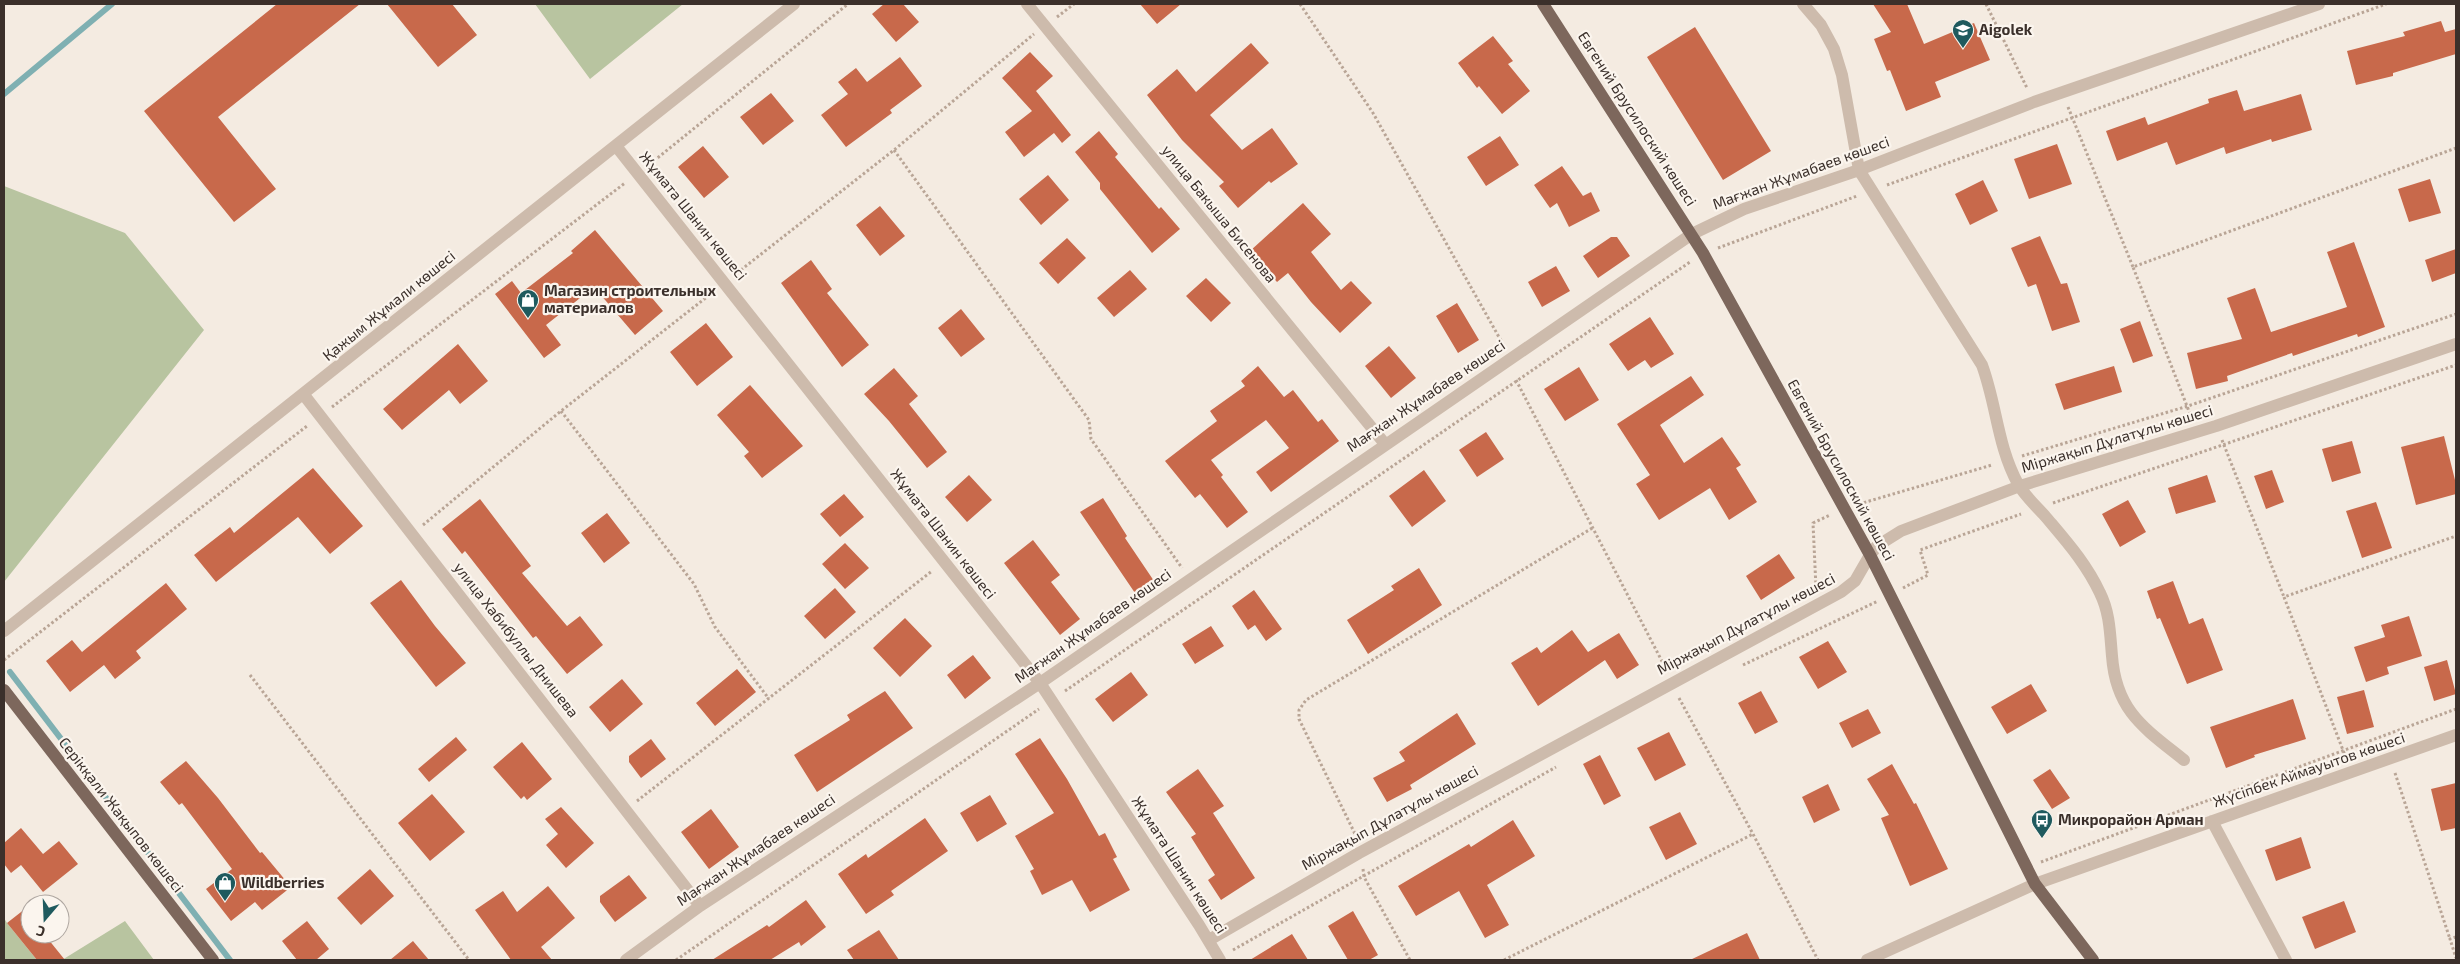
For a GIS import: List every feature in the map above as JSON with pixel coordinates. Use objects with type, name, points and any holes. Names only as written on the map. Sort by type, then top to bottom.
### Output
[{"type":"main road","name":"Евгений Брусилоский көшесі","points":[[1543,4],[1703,253],[1870,554],[2035,884],[2093,960]]},
{"type":"main road","name":"Серікқали Жақыпов көшесі","points":[[4,690],[214,960]]},
{"type":"street","name":"Қажым Жұмали көшесі","points":[[4,632],[794,4]]},
{"type":"street","name":"улица Бакыша Бисенова","points":[[1027,4],[1385,444]]},
{"type":"street","points":[[1803,4],[1821,24],[1834,49],[1842,75],[1859,170],[1982,365],[1991,389],[2000,444],[2020,486],[2080,557],[2102,595],[2110,623],[2113,672],[2124,704],[2140,724],[2184,760]]},
{"type":"street","name":"Мағжан Жұмабаев көшесі","points":[[626,960],[700,906],[1040,683],[1692,234],[1744,208],[1859,170],[2061,92],[2319,4]]},
{"type":"street","name":"Жұмата Шанин көшесі","points":[[616,146],[1040,683],[1220,959]]},
{"type":"street","name":"Міржақып Дұлатұлы көшесі","points":[[1209,940],[1359,853],[1849,587],[1855,581],[1870,554],[1877,546],[1901,531],[2020,486],[2216,426],[2456,344]]},
{"type":"street","name":"улица Хабибуллы Днишева","points":[[304,395],[627,809],[700,906]]},
{"type":"street","name":"Жүсіпбек Аймауытов көшесі","points":[[1867,960],[2035,884],[2456,735]]},
{"type":"street","points":[[2212,821],[2286,960]]},
{"type":"path","points":[[4,660],[638,174],[848,4]]},
{"type":"path","points":[[1046,26],[1074,4]]},
{"type":"path","points":[[1300,4],[1373,113],[1511,358],[1516,381],[1594,527],[1678,697],[1753,834],[1818,960]]},
{"type":"path","points":[[1986,4],[2034,102]]},
{"type":"path","points":[[676,960],[1703,253],[2386,4]]},
{"type":"path","points":[[2061,92],[2133,267],[2197,432]]},
{"type":"path","points":[[2133,267],[2456,148]]},
{"type":"path","points":[[894,150],[1089,420],[1091,439],[1190,579]]},
{"type":"path","points":[[1740,667],[1928,575],[1920,550],[2456,365]]},
{"type":"path","points":[[561,411],[694,584],[716,627],[769,699]]},
{"type":"path","points":[[2216,426],[2351,772]]},
{"type":"path","points":[[1299,710],[1306,700],[1594,527]]},
{"type":"path","points":[[2284,597],[2456,536]]},
{"type":"path","points":[[627,809],[944,561]]},
{"type":"path","points":[[250,675],[469,960]]},
{"type":"path","points":[[1670,702],[1687,692]]},
{"type":"path","points":[[2390,759],[2456,958]]},
{"type":"path","points":[[1220,959],[1560,765]]},
{"type":"path","points":[[1504,960],[1753,834]]},
{"type":"path","points":[[2450,939],[2456,937]]},
{"type":"green space","points":[[535,4],[683,4],[590,79]]},
{"type":"green space","points":[[4,186],[125,233],[204,330],[4,582]]},
{"type":"green space","points":[[4,918],[20,939],[20,944],[24,944],[37,960],[4,960]]},
{"type":"green space","points":[[125,921],[154,960],[62,960]]},
{"type":"building","points":[[277,4],[360,4],[218,117],[276,189],[234,222],[144,111]]},
{"type":"building","points":[[387,4],[452,4],[477,35],[438,67]]},
{"type":"building","points":[[884,4],[903,4],[919,22],[896,42],[872,14]]},
{"type":"building","points":[[1140,4],[1181,4],[1157,24]]},
{"type":"building","points":[[1873,4],[1907,4],[1924,44],[1974,23],[1990,60],[1935,82],[1941,97],[1906,111],[1890,70],[1887,71],[1874,39],[1891,32]]},
{"type":"building","points":[[2441,21],[2445,32],[2456,29],[2456,54],[2393,73],[2393,76],[2356,85],[2347,51],[2405,36],[2403,32]]},
{"type":"building","points":[[1695,27],[1771,151],[1723,180],[1647,57]]},
{"type":"building","points":[[1493,36],[1513,61],[1508,64],[1530,91],[1502,114],[1479,86],[1477,88],[1458,63]]},
{"type":"building","points":[[1251,43],[1269,63],[1210,115],[1242,150],[1272,128],[1298,164],[1271,183],[1269,181],[1238,208],[1219,186],[1224,182],[1182,140],[1147,95],[1177,69],[1196,92]]},
{"type":"building","points":[[1030,52],[1053,76],[1036,91],[1071,135],[1062,143],[1054,133],[1024,157],[1005,132],[1032,111],[1002,78]]},
{"type":"building","points":[[900,57],[922,86],[890,110],[892,113],[846,147],[821,115],[848,94],[838,82],[856,68],[867,82]]},
{"type":"building","points":[[2237,90],[2244,111],[2301,94],[2312,130],[2272,142],[2271,139],[2226,154],[2224,147],[2176,165],[2167,142],[2117,161],[2106,131],[2145,117],[2148,125],[2209,103],[2208,99]]},
{"type":"building","points":[[771,93],[794,121],[763,145],[740,117]]},
{"type":"building","points":[[1099,131],[1118,154],[1115,157],[1159,209],[1161,207],[1180,229],[1152,253],[1100,189],[1100,183],[1075,152]]},
{"type":"building","points":[[1500,136],[1519,165],[1486,186],[1467,157]]},
{"type":"building","points":[[2057,144],[2072,184],[2029,199],[2014,159]]},
{"type":"building","points":[[703,146],[729,177],[704,198],[678,167]]},
{"type":"building","points":[[1562,166],[1583,196],[1591,192],[1600,211],[1569,227],[1557,203],[1550,208],[1534,185]]},
{"type":"building","points":[[1048,175],[1069,200],[1041,225],[1019,199]]},
{"type":"building","points":[[2430,179],[2441,213],[2409,222],[2398,189]]},
{"type":"building","points":[[1983,180],[1998,211],[1970,225],[1955,194]]},
{"type":"building","points":[[1303,203],[1331,234],[1311,252],[1341,290],[1351,281],[1372,303],[1340,333],[1311,302],[1288,273],[1277,282],[1250,251]]},
{"type":"building","points":[[880,206],[905,236],[880,256],[856,225]]},
{"type":"building","points":[[595,230],[663,311],[635,335],[594,287],[546,325],[561,345],[544,358],[495,294],[512,281],[521,293],[573,253],[571,251]]},
{"type":"building","points":[[2040,236],[2061,284],[2067,283],[2080,322],[2052,331],[2036,284],[2028,287],[2011,248]]},
{"type":"building","points":[[1611,237],[1617,237],[1630,256],[1598,278],[1583,256]]},
{"type":"building","points":[[1067,238],[1086,258],[1058,284],[1039,263]]},
{"type":"building","points":[[2354,242],[2385,327],[2358,337],[2357,334],[2293,356],[2292,353],[2227,376],[2228,381],[2196,389],[2187,353],[2242,339],[2227,298],[2255,288],[2271,332],[2347,307],[2327,252]]},
{"type":"building","points":[[2456,249],[2456,273],[2432,282],[2425,260]]},
{"type":"building","points":[[811,260],[832,289],[827,293],[869,345],[842,367],[781,283]]},
{"type":"building","points":[[1556,266],[1570,291],[1542,307],[1528,282]]},
{"type":"building","points":[[1130,270],[1147,289],[1114,317],[1097,298]]},
{"type":"building","points":[[1206,278],[1231,303],[1211,322],[1186,296]]},
{"type":"building","points":[[1457,303],[1479,340],[1458,353],[1436,316]]},
{"type":"building","points":[[961,309],[985,339],[961,357],[938,328]]},
{"type":"building","points":[[1650,317],[1674,354],[1651,368],[1645,360],[1628,371],[1609,344]]},
{"type":"building","points":[[2140,321],[2153,356],[2133,363],[2120,329]]},
{"type":"building","points":[[706,323],[733,357],[697,386],[670,352]]},
{"type":"building","points":[[458,344],[488,381],[460,404],[449,390],[402,430],[383,409]]},
{"type":"building","points":[[1389,346],[1416,378],[1391,398],[1365,366]]},
{"type":"building","points":[[1258,366],[1284,397],[1293,390],[1318,422],[1322,419],[1339,441],[1271,492],[1256,472],[1289,448],[1266,420],[1211,460],[1223,475],[1221,477],[1248,512],[1227,528],[1200,494],[1195,498],[1165,461],[1217,421],[1210,411],[1245,386],[1241,381]]},
{"type":"building","points":[[2114,366],[2122,392],[2064,410],[2055,384]]},
{"type":"building","points":[[1579,367],[1599,400],[1565,421],[1544,389]]},
{"type":"building","points":[[894,368],[918,396],[909,404],[947,452],[927,468],[889,421],[864,394]]},
{"type":"building","points":[[1691,376],[1704,395],[1660,425],[1684,463],[1722,437],[1741,465],[1736,468],[1757,502],[1729,520],[1710,488],[1659,520],[1636,484],[1650,475],[1617,424]]},
{"type":"building","points":[[750,385],[803,446],[762,478],[744,456],[749,452],[717,415]]},
{"type":"building","points":[[1486,432],[1504,459],[1477,477],[1459,450]]},
{"type":"building","points":[[2444,436],[2456,484],[2456,494],[2416,505],[2401,447]]},
{"type":"building","points":[[2352,441],[2361,473],[2332,482],[2322,449]]},
{"type":"building","points":[[313,468],[363,526],[330,554],[298,517],[216,582],[194,555],[230,527],[234,533]]},
{"type":"building","points":[[1424,470],[1446,501],[1412,527],[1389,496]]},
{"type":"building","points":[[2272,470],[2284,502],[2266,509],[2254,476]]},
{"type":"building","points":[[969,475],[992,500],[967,522],[945,497]]},
{"type":"building","points":[[2207,475],[2216,502],[2176,514],[2168,488]]},
{"type":"building","points":[[844,494],[864,517],[840,537],[820,514]]},
{"type":"building","points":[[1103,498],[1127,536],[1125,538],[1154,581],[1135,593],[1080,512]]},
{"type":"building","points":[[480,499],[531,566],[522,573],[567,626],[580,616],[603,645],[567,674],[536,636],[533,638],[465,551],[462,554],[442,529]]},
{"type":"building","points":[[2128,500],[2146,532],[2120,547],[2102,514]]},
{"type":"building","points":[[2376,502],[2392,548],[2362,558],[2346,511]]},
{"type":"building","points":[[607,513],[630,543],[604,563],[581,533]]},
{"type":"building","points":[[1033,540],[1060,575],[1051,582],[1080,619],[1060,635],[1004,563]]},
{"type":"building","points":[[845,543],[869,568],[845,589],[822,564]]},
{"type":"building","points":[[1779,554],[1795,578],[1761,600],[1746,576]]},
{"type":"building","points":[[1419,568],[1442,605],[1368,654],[1347,620],[1394,590],[1391,586]]},
{"type":"building","points":[[401,580],[435,626],[466,663],[436,687],[370,603]]},
{"type":"building","points":[[2173,581],[2189,624],[2203,618],[2223,670],[2187,684],[2160,618],[2157,619],[2147,591]]},
{"type":"building","points":[[166,583],[187,609],[136,651],[141,658],[115,679],[104,665],[70,692],[46,661],[72,640],[82,652]]},
{"type":"building","points":[[835,588],[856,612],[825,639],[804,616]]},
{"type":"building","points":[[1254,590],[1282,629],[1266,641],[1255,625],[1248,630],[1232,606]]},
{"type":"building","points":[[2409,616],[2422,656],[2387,667],[2389,674],[2366,682],[2354,647],[2385,637],[2381,625]]},
{"type":"building","points":[[905,618],[932,646],[900,677],[873,648]]},
{"type":"building","points":[[1211,626],[1224,646],[1195,664],[1182,644]]},
{"type":"building","points":[[1572,630],[1588,652],[1619,633],[1639,665],[1617,679],[1605,660],[1538,706],[1511,663],[1537,647],[1541,653]]},
{"type":"building","points":[[1828,641],[1847,672],[1818,689],[1799,657]]},
{"type":"building","points":[[973,655],[991,678],[965,699],[947,675]]},
{"type":"building","points":[[2447,660],[2456,694],[2434,701],[2424,667]]},
{"type":"building","points":[[737,669],[756,692],[715,726],[696,703]]},
{"type":"building","points":[[1131,672],[1148,695],[1113,722],[1095,699]]},
{"type":"building","points":[[622,679],[643,704],[610,732],[589,707]]},
{"type":"building","points":[[2031,684],[2047,711],[2007,734],[1991,707]]},
{"type":"building","points":[[2364,690],[2374,727],[2347,734],[2337,697]]},
{"type":"building","points":[[885,691],[913,728],[817,792],[794,755],[850,720],[847,715]]},
{"type":"building","points":[[1761,691],[1778,722],[1755,734],[1738,703]]},
{"type":"building","points":[[2293,699],[2306,739],[2254,755],[2255,757],[2226,768],[2210,727]]},
{"type":"building","points":[[1868,709],[1881,733],[1852,748],[1839,723]]},
{"type":"building","points":[[1457,713],[1476,744],[1410,785],[1412,789],[1387,802],[1373,778],[1405,761],[1399,752]]},
{"type":"building","points":[[1669,732],[1686,765],[1655,781],[1637,748]]},
{"type":"building","points":[[456,737],[467,750],[429,782],[418,769]]},
{"type":"building","points":[[1040,738],[1067,779],[1099,836],[1105,833],[1117,857],[1113,859],[1130,890],[1090,912],[1072,880],[1042,895],[1030,871],[1034,869],[1015,836],[1054,813],[1015,754]]},
{"type":"building","points":[[651,739],[666,759],[641,778],[629,762],[629,756]]},
{"type":"building","points":[[522,742],[552,779],[527,800],[524,796],[521,799],[493,767]]},
{"type":"building","points":[[1600,755],[1621,796],[1604,805],[1583,764]]},
{"type":"building","points":[[186,761],[218,798],[260,853],[262,852],[291,887],[262,910],[255,902],[231,921],[206,889],[232,869],[182,803],[179,805],[160,782]]},
{"type":"building","points":[[1892,764],[1914,804],[1916,803],[1948,869],[1910,886],[1881,818],[1889,815],[1867,779]]},
{"type":"building","points":[[1198,769],[1224,806],[1213,813],[1255,878],[1221,900],[1208,880],[1215,875],[1191,837],[1196,834],[1166,792]]},
{"type":"building","points":[[2050,769],[2070,798],[2052,809],[2033,780]]},
{"type":"building","points":[[2456,783],[2456,828],[2441,831],[2431,789]]},
{"type":"building","points":[[1828,784],[1840,810],[1814,823],[1802,797]]},
{"type":"building","points":[[432,794],[465,832],[430,861],[398,823]]},
{"type":"building","points":[[990,795],[1007,824],[977,842],[960,813]]},
{"type":"building","points":[[561,807],[594,843],[566,868],[546,845],[558,834],[545,819]]},
{"type":"building","points":[[711,809],[739,847],[709,869],[681,832]]},
{"type":"building","points":[[1680,812],[1697,844],[1666,860],[1649,827]]},
{"type":"building","points":[[925,818],[948,851],[891,891],[894,895],[866,914],[838,874],[866,854],[868,858]]},
{"type":"building","points":[[1513,820],[1535,856],[1487,885],[1509,925],[1485,938],[1459,891],[1416,916],[1398,886],[1469,844],[1471,847]]},
{"type":"building","points":[[21,828],[43,854],[59,841],[78,864],[43,892],[21,865],[11,873],[4,864],[4,843]]},
{"type":"building","points":[[2301,837],[2311,868],[2276,881],[2265,850]]},
{"type":"building","points":[[370,869],[394,896],[361,925],[337,898]]},
{"type":"building","points":[[629,875],[647,898],[615,922],[600,902],[600,896]]},
{"type":"building","points":[[548,886],[575,918],[541,947],[552,960],[511,960],[475,910],[503,891],[517,912]]},
{"type":"building","points":[[806,900],[826,927],[801,946],[799,942],[770,960],[712,960],[767,925],[769,927]]},
{"type":"building","points":[[2344,901],[2356,932],[2315,949],[2302,917]]},
{"type":"building","points":[[1353,911],[1378,955],[1369,960],[1348,960],[1328,926]]},
{"type":"building","points":[[20,913],[20,939],[7,923]]},
{"type":"building","points":[[307,921],[329,949],[316,960],[297,960],[282,941]]},
{"type":"building","points":[[879,930],[899,960],[854,960],[847,950]]},
{"type":"building","points":[[1747,933],[1760,960],[1690,960]]},
{"type":"building","points":[[1292,934],[1308,960],[1250,960]]},
{"type":"building","points":[[413,941],[429,960],[390,960]]},
{"type":"building","points":[[24,944],[52,944],[65,960],[37,960]]},
{"type":"waterway","points":[[4,94],[112,4]]},
{"type":"waterway","points":[[10,672],[230,960]]},
{"type":"place","name":"Aigolek","points":[[1963,49]]},
{"type":"place","name":"Магазин строительных материалов","points":[[528,319]]},
{"type":"place","name":"Микрорайон Арман","points":[[2042,839]]},
{"type":"place","name":"Wildberries","points":[[225,902]]}]
